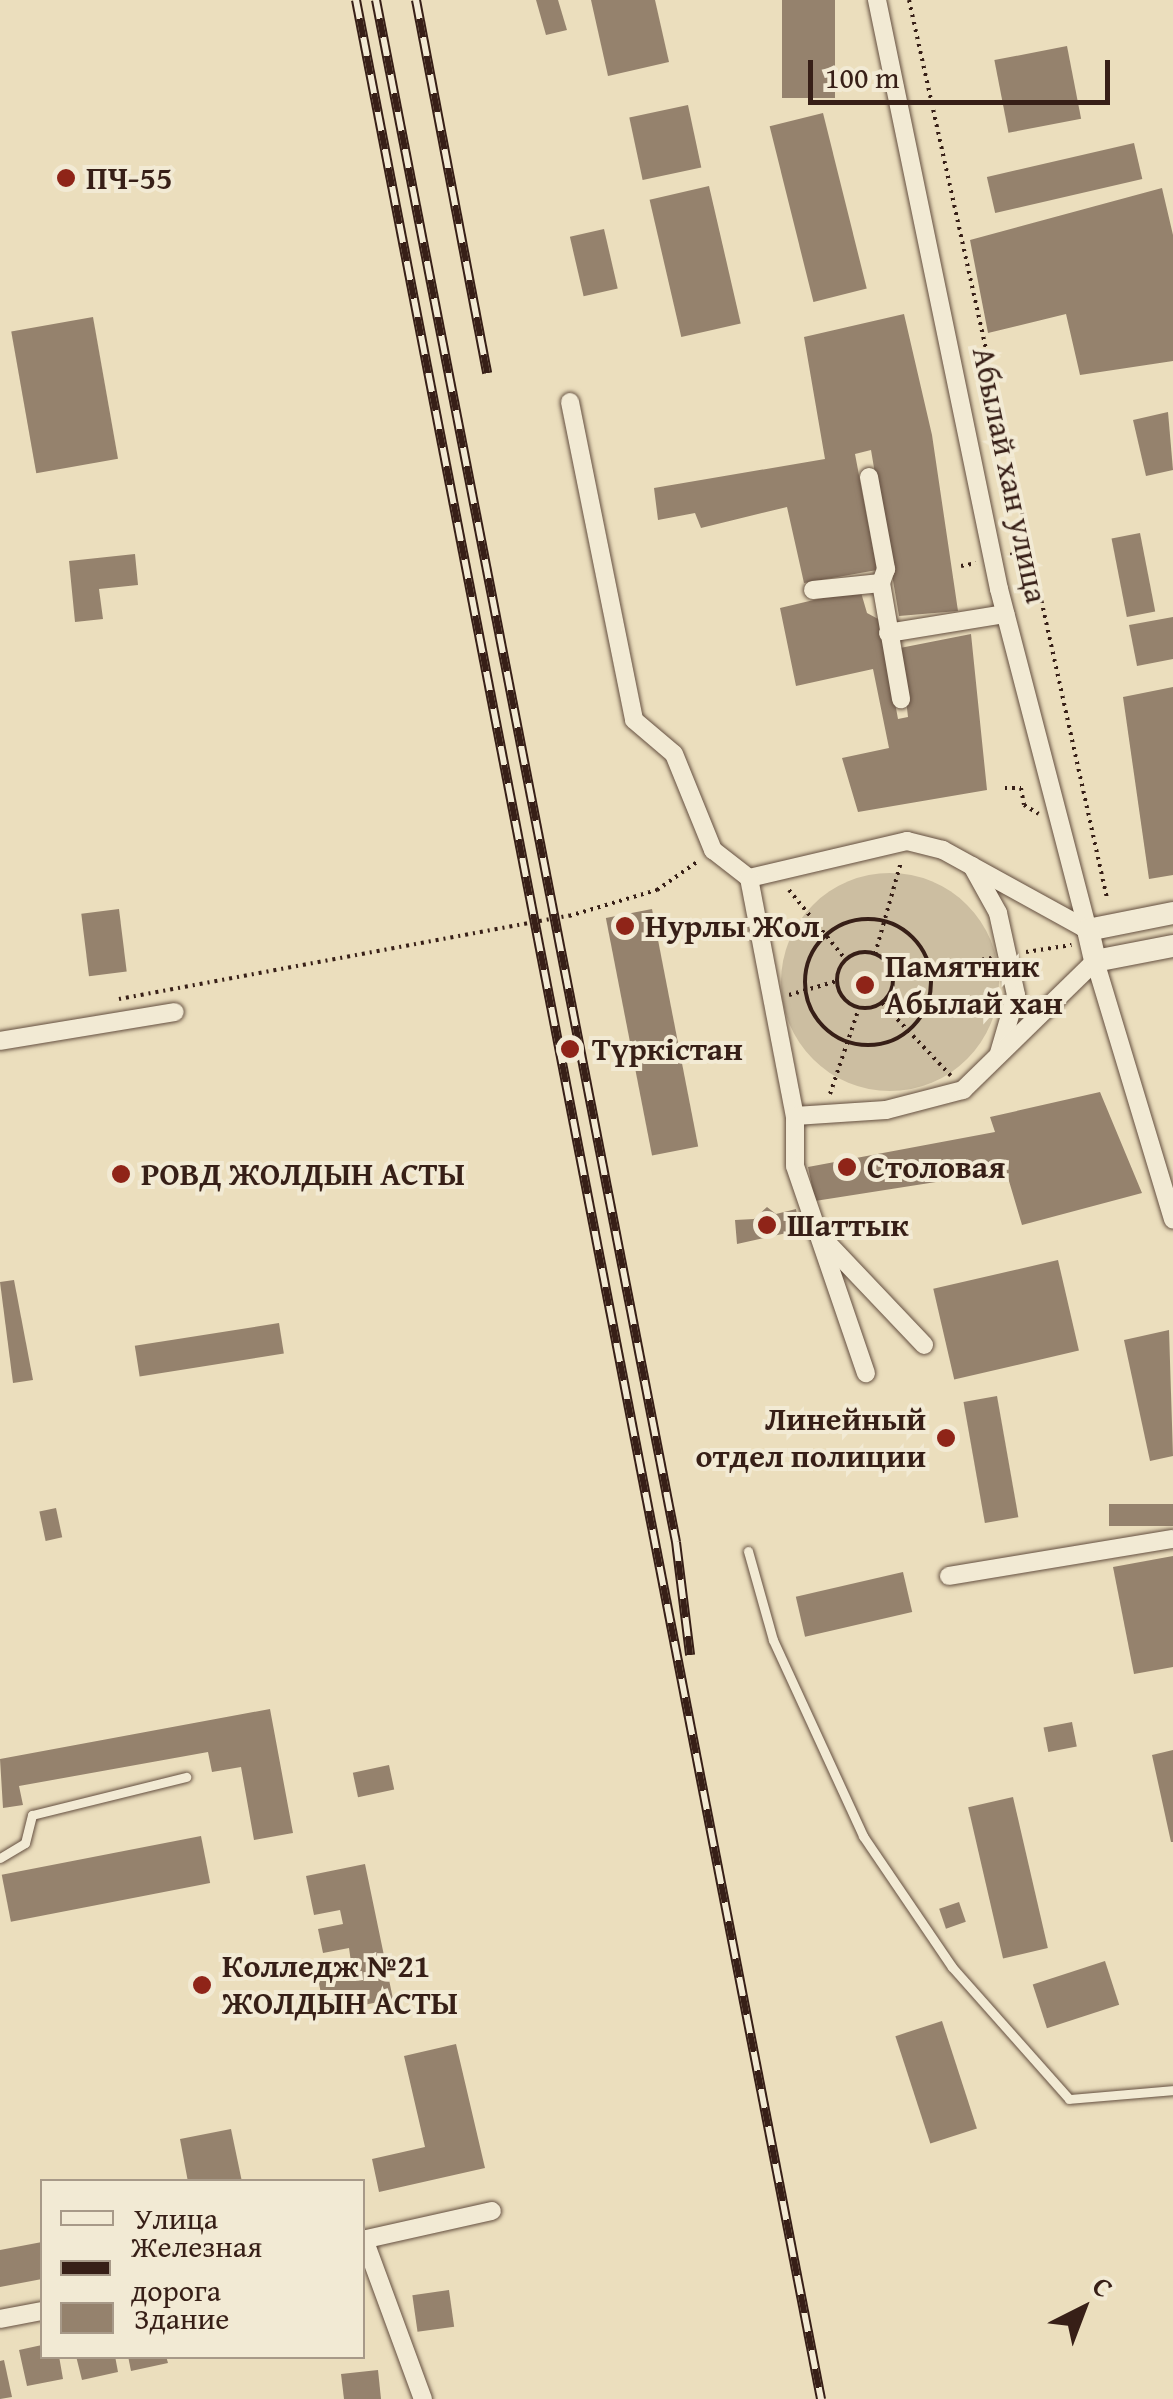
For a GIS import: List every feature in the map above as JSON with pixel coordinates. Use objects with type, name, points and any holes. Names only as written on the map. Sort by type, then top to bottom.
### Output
[{"type":"street","name":"Абылай хан улица","points":[[876,0],[1006,614],[1096,961]]},
{"type":"street","points":[[570,402],[634,720],[674,754],[713,850],[749,878],[795,1116],[795,1166],[866,1373]]},
{"type":"street","points":[[869,477],[886,569],[882,583],[901,699]]},
{"type":"street","points":[[813,590],[882,583]]},
{"type":"street","points":[[888,633],[1006,614]]},
{"type":"street","points":[[749,878],[906,842],[972,866],[1088,930],[1173,913]]},
{"type":"street","points":[[972,866],[998,912],[1016,995],[989,1070]]},
{"type":"street","points":[[795,1116],[825,1116],[963,1090],[989,1070],[1096,961],[1173,946]]},
{"type":"street","points":[[1096,961],[1173,1218]]},
{"type":"street","points":[[0,1041],[175,1012]]},
{"type":"street","points":[[816,1231],[924,1344]]},
{"type":"street","points":[[949,1576],[1173,1540]]},
{"type":"street","points":[[365,2240],[492,2211]]},
{"type":"street","points":[[365,2243],[423,2399]]},
{"type":"street","points":[[0,2319],[40,2310]]},
{"type":"lane","points":[[748,1551],[773,1640],[863,1836],[952,1967],[1069,2098],[1173,2090]]},
{"type":"lane","points":[[0,1858],[26,1843],[32,1815],[186,1777]]},
{"type":"path","points":[[909,0],[1107,898]]},
{"type":"path","points":[[876,954],[906,842]]},
{"type":"path","points":[[119,999],[569,916],[656,890],[713,850]]},
{"type":"path","points":[[774,872],[846,960]]},
{"type":"path","points":[[848,922],[884,922],[913,938],[929,968],[929,1000],[908,1031],[886,1043],[846,1042],[822,1026],[806,990],[810,958],[826,935],[848,922]]},
{"type":"path","points":[[846,960],[876,954]]},
{"type":"path","points":[[876,954],[893,974],[882,1003]]},
{"type":"path","points":[[846,960],[837,981],[843,998],[859,1008],[882,1003]]},
{"type":"path","points":[[786,996],[837,981]]},
{"type":"path","points":[[882,1003],[963,1090]]},
{"type":"path","points":[[825,1116],[859,1008]]},
{"type":"shaded area","points":[[890,873],[932,882],[967,905],[990,940],[999,982],[990,1024],[967,1059],[932,1082],[890,1091],[848,1082],[813,1059],[790,1024],[781,982],[790,940],[813,905],[848,882]]},
{"type":"building","points":[[536,0],[558,0],[567,30],[546,35]]},
{"type":"building","points":[[591,0],[655,0],[669,62],[608,76]]},
{"type":"building","points":[[782,0],[835,0],[835,98],[782,98]]},
{"type":"building","points":[[1067,46],[1081,119],[1008,133],[994,60]]},
{"type":"building","points":[[688,105],[701,168],[643,180],[629,117]]},
{"type":"building","points":[[823,113],[867,289],[813,302],[770,126]]},
{"type":"building","points":[[1134,143],[1142,179],[995,213],[987,177]]},
{"type":"building","points":[[709,186],[741,323],[681,337],[650,200]]},
{"type":"building","points":[[1162,188],[1173,235],[1173,361],[1080,375],[1066,314],[988,333],[970,240]]},
{"type":"building","points":[[604,229],[618,288],[584,296],[570,237]]},
{"type":"building","points":[[904,314],[932,435],[958,611],[899,616],[871,450],[855,454],[877,570],[804,583],[787,507],[701,528],[695,513],[658,520],[654,488],[825,459],[804,337]]},
{"type":"building","points":[[93,317],[118,459],[36,473],[11,331]]},
{"type":"building","points":[[1168,412],[1173,470],[1146,476],[1133,420]]},
{"type":"building","points":[[1140,533],[1155,612],[1127,617],[1112,539]]},
{"type":"building","points":[[135,554],[138,585],[99,589],[103,619],[75,622],[69,561]]},
{"type":"building","points":[[860,589],[867,613],[880,620],[898,719],[908,717],[900,648],[971,634],[987,790],[858,812],[842,758],[889,748],[873,669],[796,686],[780,608]]},
{"type":"building","points":[[1173,617],[1173,659],[1137,666],[1129,625]]},
{"type":"building","points":[[1173,687],[1173,875],[1149,879],[1123,697]]},
{"type":"building","points":[[119,909],[127,972],[89,976],[81,914]]},
{"type":"building","name":"Түркістан","points":[[652,909],[698,1147],[652,1156],[606,918]]},
{"type":"building","points":[[1100,1092],[1142,1193],[1022,1225],[1006,1171],[815,1201],[808,1167],[995,1132],[990,1117]]},
{"type":"building","name":"Шаттык","points":[[767,1207],[776,1214],[796,1209],[800,1230],[737,1244],[735,1220],[754,1219]]},
{"type":"building","points":[[1058,1260],[1079,1351],[954,1379],[933,1289]]},
{"type":"building","points":[[14,1280],[33,1380],[13,1383],[0,1282]]},
{"type":"building","points":[[279,1323],[284,1354],[140,1376],[135,1346]]},
{"type":"building","points":[[1169,1330],[1173,1456],[1150,1461],[1124,1340]]},
{"type":"building","points":[[997,1396],[1018,1517],[985,1523],[964,1402]]},
{"type":"building","points":[[1109,1504],[1173,1504],[1173,1526],[1109,1526]]},
{"type":"building","points":[[56,1508],[62,1537],[46,1541],[39,1512]]},
{"type":"building","points":[[1173,1556],[1173,1667],[1134,1674],[1113,1567]]},
{"type":"building","points":[[903,1572],[912,1612],[805,1637],[796,1597]]},
{"type":"building","points":[[270,1709],[293,1833],[254,1840],[241,1767],[212,1772],[208,1752],[19,1786],[23,1805],[3,1808],[0,1759]]},
{"type":"building","points":[[1072,1722],[1077,1747],[1048,1752],[1044,1728]]},
{"type":"building","points":[[1173,1750],[1173,1842],[1171,1842],[1152,1755]]},
{"type":"building","points":[[389,1765],[394,1789],[358,1797],[353,1773]]},
{"type":"building","points":[[1013,1797],[1048,1948],[1003,1958],[968,1807]]},
{"type":"building","points":[[201,1836],[210,1883],[11,1922],[2,1875]]},
{"type":"building","points":[[365,1864],[393,1999],[325,2013],[316,1969],[351,1962],[349,1948],[323,1953],[318,1929],[343,1924],[340,1910],[314,1915],[306,1876]]},
{"type":"building","points":[[959,1902],[966,1922],[946,1929],[939,1909]]},
{"type":"building","points":[[1105,1961],[1119,2005],[1047,2028],[1033,1984]]},
{"type":"building","points":[[942,2021],[977,2128],[930,2144],[895,2036]]},
{"type":"building","points":[[456,2044],[485,2168],[379,2192],[372,2159],[425,2147],[404,2056]]},
{"type":"building","points":[[231,2129],[241,2179],[187,2179],[180,2139]]},
{"type":"building","points":[[40,2242],[40,2279],[0,2287],[0,2250]]},
{"type":"building","points":[[449,2290],[454,2327],[418,2332],[412,2295]]},
{"type":"building","points":[[40,2345],[40,2359],[60,2359],[63,2379],[27,2386],[19,2350]]},
{"type":"building","points":[[77,2359],[116,2359],[118,2372],[82,2380]]},
{"type":"building","points":[[129,2359],[167,2359],[168,2363],[131,2371]]},
{"type":"building","points":[[4,2360],[12,2397],[0,2399],[0,2361]]},
{"type":"building","points":[[378,2370],[381,2399],[344,2399],[341,2374]]},
{"type":"railway","points":[[356,0],[821,2399]]},
{"type":"railway","points":[[376,0],[676,1542],[690,1655]]},
{"type":"railway","points":[[416,0],[487,373]]},
{"type":"place","name":"ПЧ-55","points":[[66,178]]},
{"type":"place","name":"Нурлы Жол","points":[[625,926]]},
{"type":"place","name":"Памятник Абылай хан","points":[[865,985]]},
{"type":"place","name":"Түркістан","points":[[570,1049]]},
{"type":"place","name":"Столовая","points":[[847,1167]]},
{"type":"place","name":"РОВД ЖОЛДЫН АСТЫ","points":[[121,1174]]},
{"type":"place","name":"Шаттык","points":[[767,1225]]},
{"type":"place","name":"Линейный отдел полиции","points":[[946,1438]]},
{"type":"place","name":"Колледж №21 ЖОЛДЫН АСТЫ","points":[[202,1985]]}]
